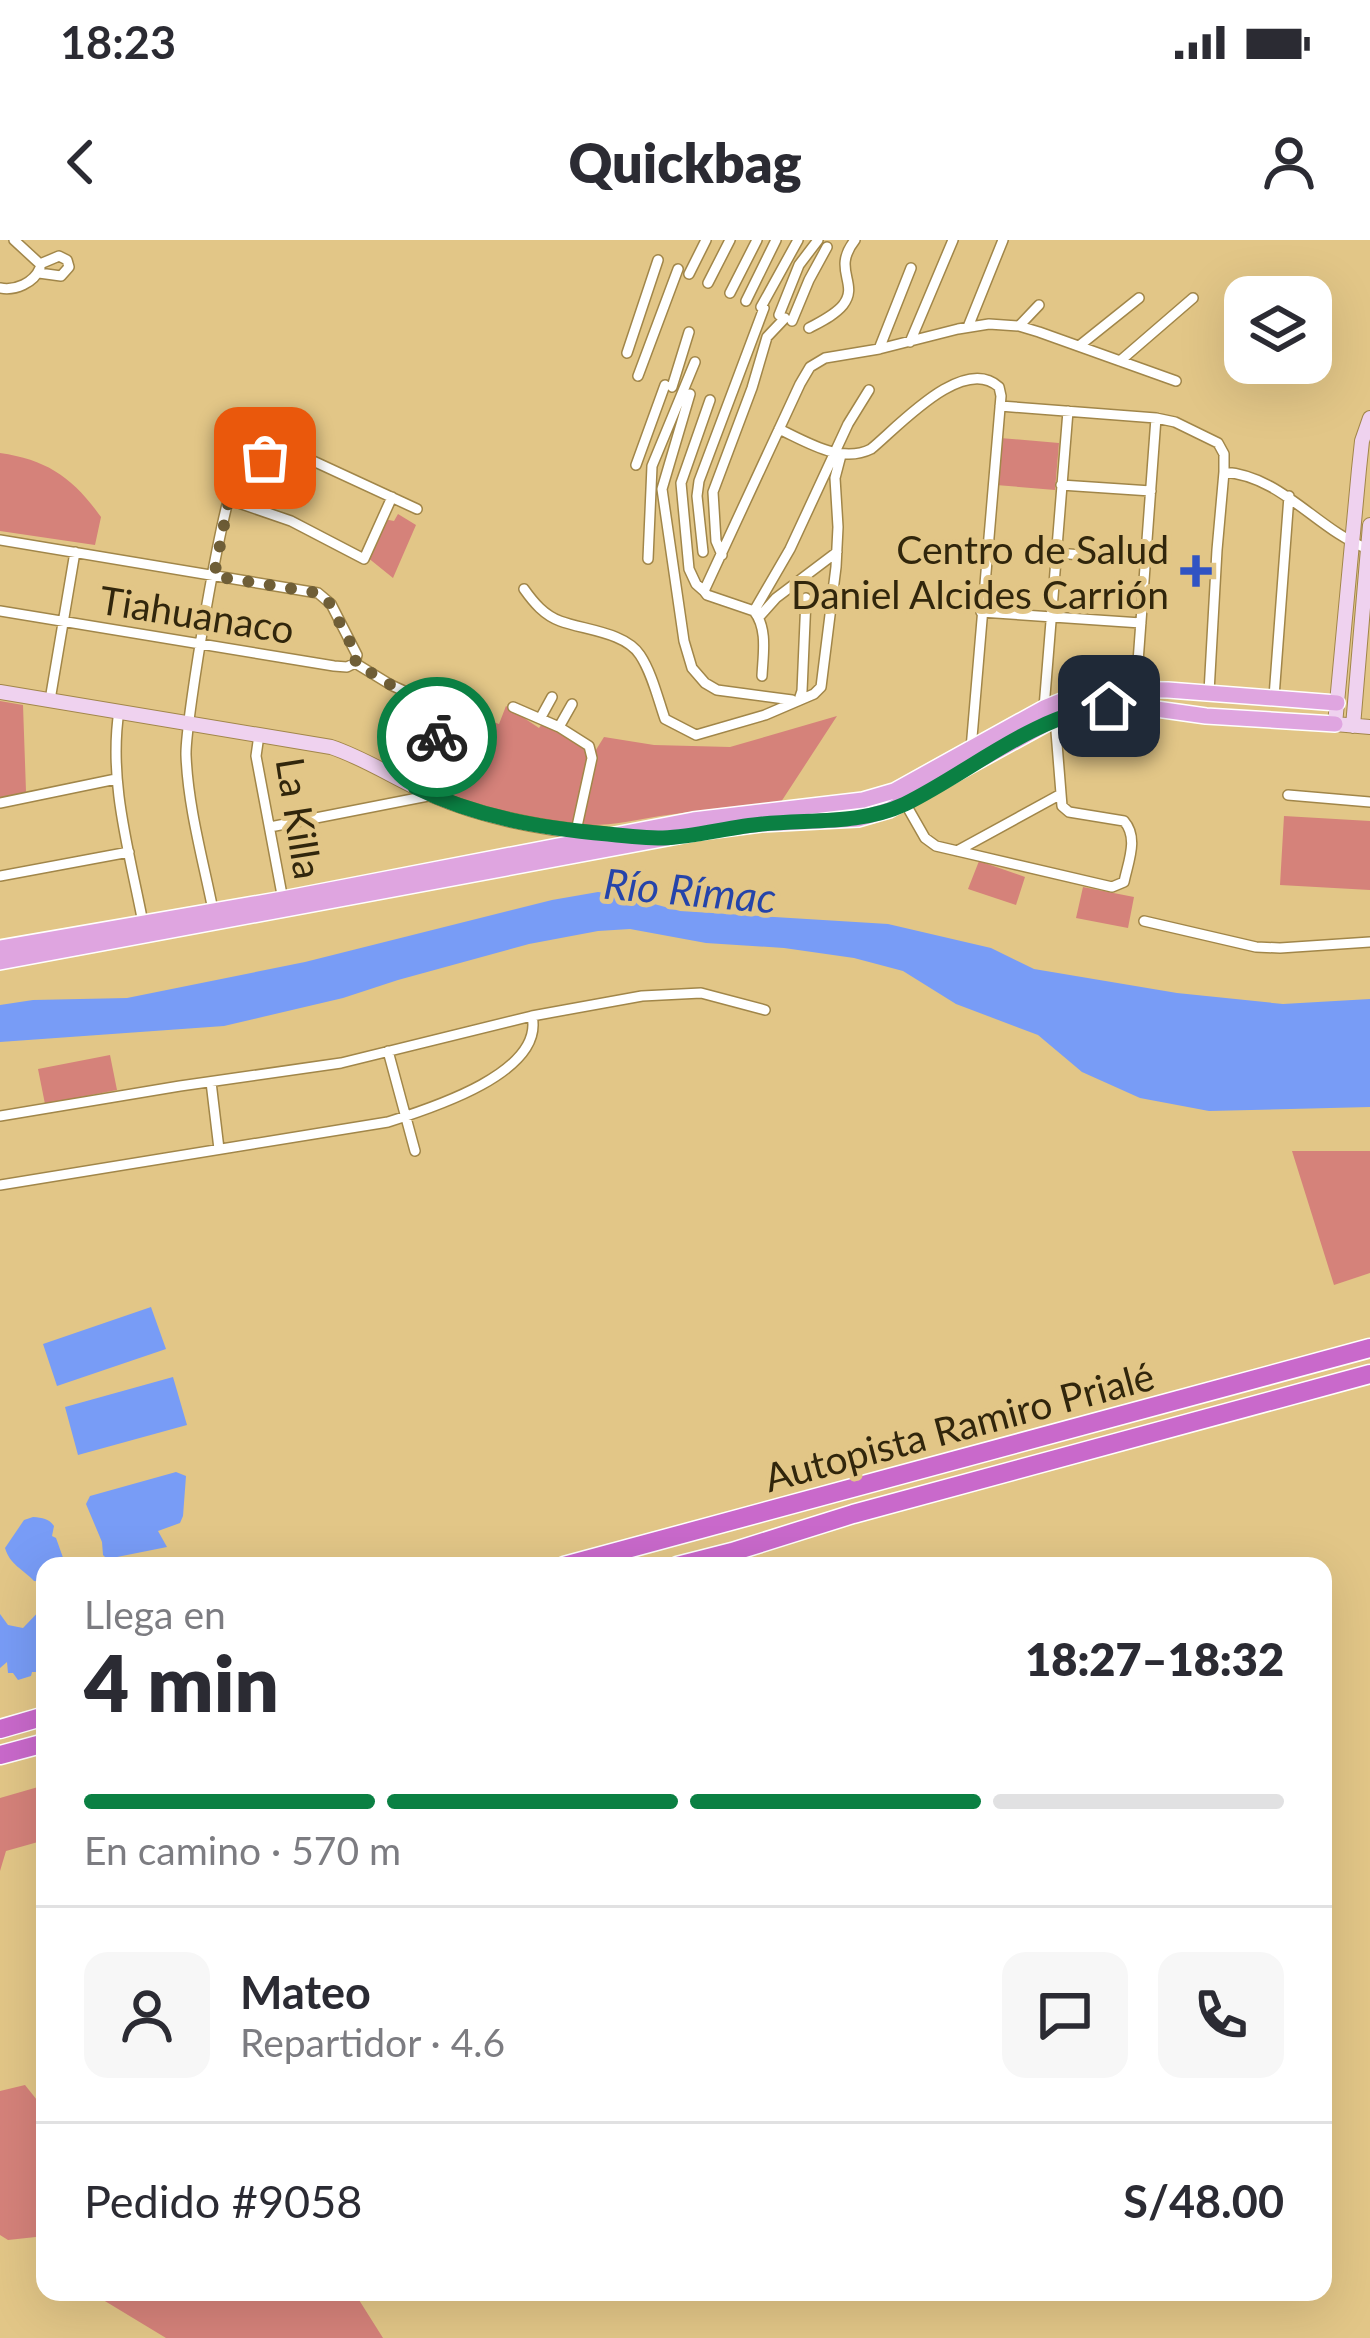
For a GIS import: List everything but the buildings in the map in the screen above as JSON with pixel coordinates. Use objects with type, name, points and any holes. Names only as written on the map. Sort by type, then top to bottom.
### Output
[{"type":"highway","name":"Autopista Ramiro Prialé","points":[[597,1557],[1370,1348]]},
{"type":"highway","name":"Autopista Ramiro Prialé","points":[[712,1557],[853,1514],[1370,1374]]},
{"type":"highway","points":[[0,1729],[36,1719]]},
{"type":"highway","points":[[0,1755],[36,1745]]},
{"type":"main road","points":[[0,948],[213,910],[284,905],[666,838],[761,824],[858,819],[905,803],[1081,693],[1136,688],[1354,704]]},
{"type":"main road","points":[[1049,713],[1109,706],[1344,725]]},
{"type":"main road","points":[[0,962],[692,820],[846,803],[879,796],[971,758]]},
{"type":"street","points":[[0,288],[14,288],[39,268],[14,240]]},
{"type":"street","points":[[638,376],[683,272],[706,240]]},
{"type":"street","points":[[708,283],[730,240]]},
{"type":"street","points":[[730,293],[757,240]]},
{"type":"street","points":[[746,301],[776,240]]},
{"type":"street","points":[[703,552],[699,481],[762,308],[798,240]]},
{"type":"street","points":[[809,328],[843,304],[849,292],[843,260],[855,240]]},
{"type":"street","points":[[910,342],[953,240]]},
{"type":"street","points":[[968,327],[1003,240]]},
{"type":"street","points":[[722,556],[716,541],[713,492],[766,338],[786,318],[799,265],[823,244]]},
{"type":"street","points":[[627,352],[658,260]]},
{"type":"street","points":[[879,349],[911,268]]},
{"type":"street","points":[[1079,346],[1139,298]]},
{"type":"street","points":[[1120,361],[1193,298]]},
{"type":"street","points":[[1019,326],[1039,305]]},
{"type":"street","points":[[705,589],[800,384],[815,363],[825,358],[989,324],[1019,326],[1176,381]]},
{"type":"street","points":[[636,465],[689,332]]},
{"type":"street","points":[[648,559],[652,466],[694,362]]},
{"type":"street","points":[[779,429],[837,453],[855,455],[867,452],[952,383],[991,380],[1000,391],[971,758]]},
{"type":"street","points":[[763,676],[764,633],[757,614],[869,390]]},
{"type":"street","points":[[690,394],[662,489],[692,668],[717,690],[799,700]]},
{"type":"street","points":[[710,400],[681,483],[688,569],[707,595],[757,614]]},
{"type":"street","points":[[1000,406],[1156,418],[1218,443],[1225,454],[1210,692]]},
{"type":"street","points":[[905,803],[929,842],[1112,886],[1124,882],[1130,828],[1124,821],[1070,812],[1062,806],[1049,713],[1051,616],[1068,411]]},
{"type":"street","points":[[1136,688],[1156,418]]},
{"type":"street","points":[[1370,418],[1362,441],[1352,543],[1354,704],[1344,725],[1370,727]]},
{"type":"street","points":[[524,590],[540,610],[558,621],[632,646],[642,657],[665,719],[696,735],[765,715],[814,694],[821,688],[832,614],[837,453]]},
{"type":"street","points":[[213,910],[188,773],[188,723],[233,479],[250,463],[298,454],[417,509]]},
{"type":"street","points":[[1224,472],[1238,472],[1289,496],[1352,543],[1368,549]]},
{"type":"street","points":[[1061,485],[1151,490]]},
{"type":"street","points":[[1274,698],[1289,496]]},
{"type":"street","points":[[227,499],[291,521],[364,559],[392,497]]},
{"type":"street","points":[[1354,606],[1370,525]]},
{"type":"street","points":[[0,539],[318,593],[326,597],[357,655],[355,663]]},
{"type":"street","points":[[50,700],[75,552]]},
{"type":"street","points":[[757,614],[837,552]]},
{"type":"street","points":[[1056,553],[1146,560]]},
{"type":"street","points":[[799,700],[806,598]]},
{"type":"street","name":"Tiahuanaco","points":[[0,611],[334,666],[355,663],[445,712],[415,787]]},
{"type":"street","points":[[981,612],[1141,623]]},
{"type":"street","points":[[0,692],[313,743],[350,753],[433,796],[498,818],[576,831],[666,838]]},
{"type":"street","points":[[541,718],[552,697]]},
{"type":"street","points":[[559,727],[572,704]]},
{"type":"street","points":[[513,707],[589,746],[592,755],[576,831]]},
{"type":"street","points":[[119,711],[116,779],[143,923]]},
{"type":"street","name":"La Killa","points":[[259,734],[256,756],[284,905]]},
{"type":"street","points":[[0,803],[116,779]]},
{"type":"street","points":[[957,851],[1061,794]]},
{"type":"street","points":[[270,827],[433,796]]},
{"type":"street","points":[[1288,796],[1370,802]]},
{"type":"street","points":[[0,876],[129,852]]},
{"type":"street","points":[[1144,921],[1256,946],[1370,942]]},
{"type":"street","points":[[0,1116],[341,1063],[532,1016],[642,996],[701,993],[765,1010]]},
{"type":"street","points":[[0,1185],[405,1117],[453,1100],[493,1078],[533,1039],[532,1016]]},
{"type":"street","points":[[388,1052],[415,1151]]},
{"type":"street","points":[[211,1082],[219,1149]]},
{"type":"shaded area","points":[[1000,438],[1059,443],[1055,490],[996,485]]},
{"type":"shaded area","points":[[0,453],[46,466],[80,492],[101,517],[95,545],[0,531]]},
{"type":"shaded area","points":[[398,514],[416,525],[393,578],[367,557],[384,519],[394,521]]},
{"type":"shaded area","points":[[0,701],[23,705],[26,791],[0,799]]},
{"type":"shaded area","points":[[506,706],[539,728],[542,724],[594,753],[604,737],[654,745],[730,747],[837,716],[781,802],[585,825],[502,811],[422,782],[453,709],[499,724]]},
{"type":"shaded area","points":[[1284,816],[1370,821],[1370,890],[1280,885]]},
{"type":"shaded area","points":[[979,861],[1025,877],[1016,905],[968,889]]},
{"type":"shaded area","points":[[1083,887],[1134,897],[1128,928],[1076,918]]},
{"type":"shaded area","points":[[110,1055],[117,1090],[45,1104],[38,1069]]},
{"type":"shaded area","points":[[1292,1151],[1370,1151],[1370,1273],[1334,1285]]},
{"type":"shaded area","points":[[36,1788],[36,1843],[6,1851],[0,1871],[0,1798]]},
{"type":"shaded area","points":[[25,2085],[36,2099],[36,2237],[8,2240],[0,2235],[0,2091]]},
{"type":"shaded area","points":[[105,2301],[360,2301],[383,2338],[166,2338]]},
{"type":"water","points":[[598,892],[680,911],[888,924],[991,948],[1034,969],[1177,993],[1283,1004],[1370,999],[1370,1107],[1209,1111],[1140,1098],[1082,1072],[1038,1035],[956,1004],[903,971],[854,958],[706,943],[630,929],[529,944],[343,998],[224,1026],[0,1042],[0,1005],[127,998],[305,962]]},
{"type":"water","points":[[151,1307],[166,1349],[57,1386],[43,1344]]},
{"type":"water","points":[[173,1377],[187,1425],[78,1455],[65,1407]]},
{"type":"water","points":[[176,1472],[186,1476],[180,1523],[158,1531],[167,1547],[105,1557],[86,1504],[90,1496]]},
{"type":"water","points":[[24,1520],[50,1521],[63,1557],[36,1557],[36,1581],[13,1563],[5,1548]]},
{"type":"water","points":[[0,1614],[8,1625],[23,1628],[36,1614],[36,1672],[18,1680],[8,1673],[7,1662],[0,1668]]},
{"type":"way so far","points":[[265,458],[250,463],[233,479],[214,576],[326,597],[357,655],[355,663],[445,712],[437,737]]},
{"type":"place","name":"Centro de Salud Daniel Alcides Carrión","points":[[1196,571]]},
{"type":"route","points":[[437,737],[415,787],[433,796],[498,818],[556,830],[666,838],[761,824],[858,819],[889,810],[1055,719],[1109,706]]},
{"type":"water label","name":"Río Rímac","points":[[690,890]]}]
